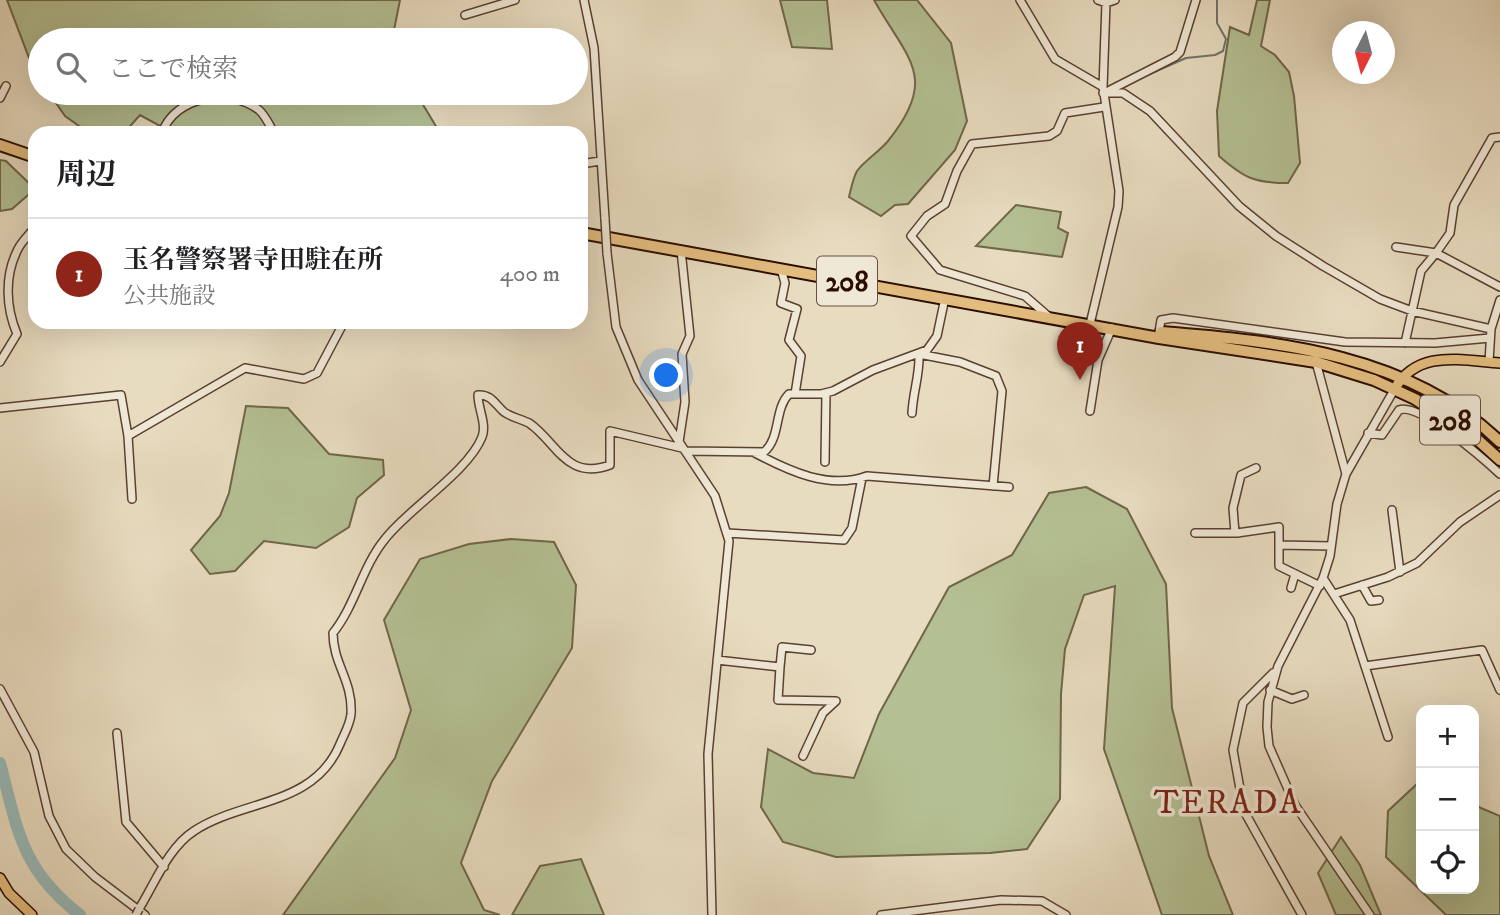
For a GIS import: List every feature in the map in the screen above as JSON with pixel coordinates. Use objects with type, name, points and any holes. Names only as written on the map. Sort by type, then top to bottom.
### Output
[{"type":"highway","points":[[0,145],[28,155]]},
{"type":"highway","name":"208","points":[[588,234],[945,299],[1316,362],[1394,390],[1447,418],[1500,460]]},
{"type":"highway","name":"208","points":[[1112,328],[1292,345],[1343,358],[1400,379],[1455,407],[1500,442]]},
{"type":"main road","points":[[1394,390],[1409,369],[1423,362],[1500,363]]},
{"type":"main road","points":[[0,878],[9,893],[32,915]]},
{"type":"street","points":[[465,15],[515,0]]},
{"type":"street","points":[[584,0],[594,48],[607,253],[616,327],[638,380],[715,496],[729,541],[708,754],[712,915]]},
{"type":"street","points":[[1020,0],[1055,59],[1103,91],[1122,93],[1150,111],[1239,206],[1276,236],[1380,299],[1412,311],[1491,329]]},
{"type":"street","points":[[1103,91],[1117,88],[1130,78],[1175,57],[1180,52],[1196,0]]},
{"type":"street","points":[[1090,324],[1118,207],[1119,191],[1104,107],[1106,1]]},
{"type":"street","points":[[0,98],[6,86]]},
{"type":"street","points":[[165,126],[181,108],[187,105]]},
{"type":"street","points":[[245,105],[259,111],[269,126]]},
{"type":"street","points":[[1048,316],[1025,296],[940,270],[911,236],[927,216],[945,204],[957,171],[972,144],[1049,136],[1057,131],[1065,113],[1104,107]]},
{"type":"street","points":[[1405,343],[1421,271],[1450,233],[1454,205],[1492,138],[1500,137]]},
{"type":"street","points":[[588,162],[600,161]]},
{"type":"street","points":[[0,362],[17,334],[8,300],[13,263],[18,249],[28,236]]},
{"type":"street","points":[[1396,247],[1436,253],[1500,287]]},
{"type":"street","points":[[681,250],[690,336],[682,354],[685,402],[682,447]]},
{"type":"street","points":[[781,269],[785,283],[781,303],[797,309],[789,341],[801,356],[794,394]]},
{"type":"street","points":[[0,689],[34,752],[49,816],[66,849],[95,877],[140,913],[175,849],[196,829],[301,789],[325,769],[337,753],[351,716],[351,690],[337,662],[333,633],[354,603],[385,538],[462,464],[482,437],[484,426],[478,395],[489,396],[506,413],[528,423],[563,460],[576,465],[601,468],[610,465],[610,430],[682,447],[754,453],[768,450],[785,397],[794,394],[826,393],[919,354],[935,341],[945,299]]},
{"type":"street","points":[[1489,362],[1491,329],[1500,300]]},
{"type":"street","points":[[1160,332],[1161,320],[1173,318],[1345,342],[1405,343],[1490,338]]},
{"type":"street","points":[[1090,411],[1098,360],[1112,328]]},
{"type":"street","points":[[128,436],[245,369],[304,379],[317,373],[340,329]]},
{"type":"street","points":[[1292,345],[1293,333]]},
{"type":"street","points":[[912,413],[913,394],[920,373],[919,354]]},
{"type":"street","points":[[919,354],[960,362],[996,376],[1002,391],[993,486]]},
{"type":"street","points":[[1316,362],[1346,474]]},
{"type":"street","points":[[1370,915],[1295,805],[1269,746],[1266,727],[1270,690],[1276,670],[1322,582],[1337,504],[1346,474],[1394,390]]},
{"type":"street","points":[[825,462],[826,393]]},
{"type":"street","points":[[0,408],[121,395],[128,436],[132,499]]},
{"type":"street","points":[[1368,433],[1382,435],[1399,410],[1408,409],[1453,435],[1500,474]]},
{"type":"street","points":[[754,453],[816,480],[862,478],[1009,487]]},
{"type":"street","points":[[1235,533],[1233,508],[1241,475],[1256,468]]},
{"type":"street","points":[[727,533],[844,540],[852,528],[862,478]]},
{"type":"street","points":[[1335,594],[1400,572],[1417,563],[1460,522],[1500,495]]},
{"type":"street","points":[[1392,510],[1400,572]]},
{"type":"street","points":[[1195,533],[1235,533],[1279,527],[1279,566],[1322,582],[1335,594],[1350,620],[1388,737]]},
{"type":"street","points":[[1279,545],[1331,546]]},
{"type":"street","points":[[1291,588],[1295,574]]},
{"type":"street","points":[[1362,586],[1371,601],[1379,600]]},
{"type":"street","points":[[803,756],[823,713],[836,701],[778,700],[780,667],[782,647],[811,650]]},
{"type":"street","points":[[1365,666],[1482,650],[1500,690]]},
{"type":"street","points":[[717,660],[780,667]]},
{"type":"street","points":[[1276,670],[1244,702],[1233,750],[1244,811],[1302,915]]},
{"type":"street","points":[[1270,690],[1292,699],[1304,695]]},
{"type":"street","points":[[117,733],[126,822],[164,867]]},
{"type":"street","points":[[881,915],[1002,900],[1042,901],[1066,915]]},
{"type":"green space","points":[[7,0],[400,0],[394,28],[28,28],[28,55]]},
{"type":"green space","points":[[780,0],[827,0],[832,49],[792,47]]},
{"type":"green space","points":[[874,0],[917,0],[951,43],[967,121],[955,150],[908,204],[895,205],[881,216],[849,197],[852,184],[857,171],[888,141],[904,119],[915,84],[907,54]]},
{"type":"green space","points":[[1257,0],[1270,0],[1261,46],[1275,55],[1289,72],[1294,96],[1300,163],[1288,183],[1250,178],[1219,156],[1217,111],[1230,27],[1249,35]]},
{"type":"green space","points":[[57,105],[423,105],[436,126],[160,126],[140,115],[130,126],[79,126],[65,116]]},
{"type":"green space","points":[[0,160],[6,161],[28,182],[28,195],[12,209],[0,211]]},
{"type":"green space","points":[[1016,205],[1061,212],[1058,228],[1068,233],[1062,257],[976,246]]},
{"type":"green space","points":[[246,406],[288,408],[329,454],[383,460],[384,475],[357,498],[349,527],[316,548],[264,541],[235,571],[210,574],[191,550],[220,516],[229,493]]},
{"type":"green space","points":[[1086,487],[1127,509],[1166,584],[1172,708],[1209,856],[1233,915],[1162,915],[1104,749],[1115,586],[1084,595],[1065,649],[1061,694],[1060,799],[1027,849],[990,853],[836,857],[783,842],[761,807],[768,749],[813,773],[854,778],[879,714],[949,587],[1012,555],[1049,493]]},
{"type":"green space","points":[[511,539],[554,542],[576,585],[572,648],[492,781],[461,863],[484,910],[500,915],[283,915],[395,758],[411,710],[384,620],[420,559],[469,544]]},
{"type":"green space","points":[[1416,785],[1416,886],[1386,857],[1388,811]]},
{"type":"green space","points":[[1479,807],[1500,816],[1500,915],[1446,915],[1424,894],[1479,894]]},
{"type":"green space","points":[[1341,837],[1360,865],[1381,915],[1336,915],[1318,873]]},
{"type":"green space","points":[[581,859],[604,915],[512,915],[540,866]]},
{"type":"waterway","points":[[1150,74],[1186,58],[1215,55],[1223,51],[1226,39],[1217,23],[1217,0]]},
{"type":"waterway","points":[[0,763],[18,829],[34,865],[60,898],[80,915]]},
{"type":"place","name":"玉名警察署寺田駐在所","points":[[1080,380]]},
{"type":"district","name":"TERADA","points":[[1228,801]]}]
